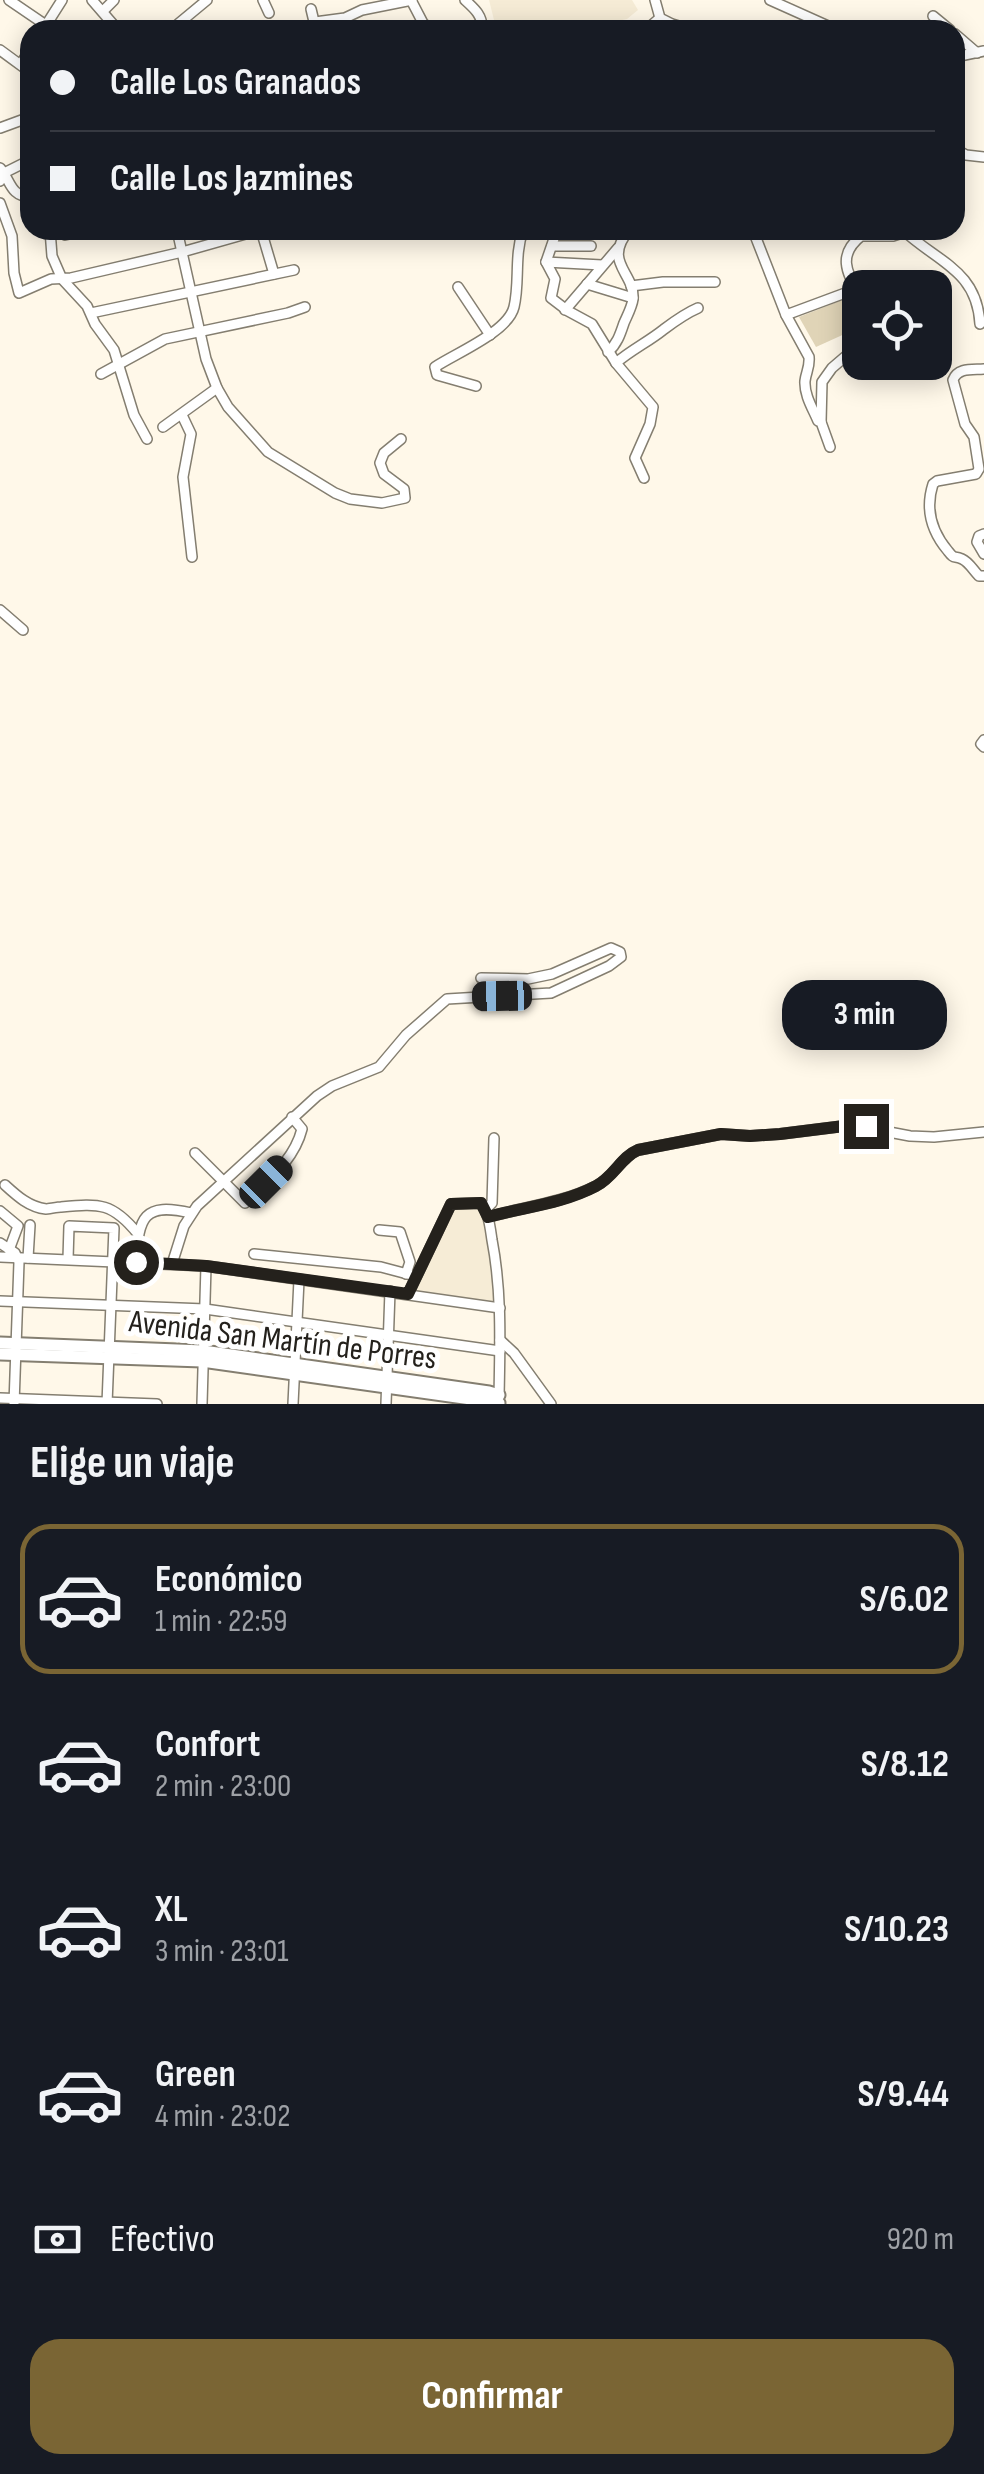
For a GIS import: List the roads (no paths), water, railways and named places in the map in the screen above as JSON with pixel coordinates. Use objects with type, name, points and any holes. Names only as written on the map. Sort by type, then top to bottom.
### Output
[{"type":"main road","name":"Avenida San Martín de Porres","points":[[0,1343],[17,1349],[203,1356],[489,1392],[501,1402]]},
{"type":"main road","name":"Avenida San Martín de Porres","points":[[0,1354],[17,1349]]},
{"type":"street","points":[[9,0],[36,20]]},
{"type":"street","points":[[92,0],[110,20]]},
{"type":"street","points":[[103,12],[114,0]]},
{"type":"street","points":[[183,20],[207,0]]},
{"type":"street","points":[[264,0],[269,12]]},
{"type":"street","points":[[337,20],[362,10],[412,0]]},
{"type":"street","points":[[465,0],[481,20]]},
{"type":"street","points":[[655,0],[664,20]]},
{"type":"street","points":[[770,0],[815,20]]},
{"type":"street","points":[[311,9],[314,20]]},
{"type":"street","points":[[933,16],[938,20]]},
{"type":"street","points":[[0,50],[20,64]]},
{"type":"street","points":[[1,174],[20,196]]},
{"type":"street","points":[[0,203],[12,236],[19,293],[51,279],[225,240]]},
{"type":"street","points":[[51,240],[52,256],[62,278],[91,313],[114,350],[134,415],[147,439]]},
{"type":"street","points":[[179,240],[217,388],[228,407],[268,452],[350,499],[382,503],[404,498],[404,489],[384,474],[380,463],[384,453],[402,439]]},
{"type":"street","points":[[264,240],[274,274]]},
{"type":"street","points":[[476,386],[436,375],[434,368],[505,323],[514,307],[521,240]]},
{"type":"street","points":[[554,240],[546,262],[555,279],[550,298],[592,324],[616,364],[653,408],[635,458],[644,478]]},
{"type":"street","points":[[565,310],[623,240]]},
{"type":"street","points":[[757,240],[786,315],[809,357],[805,390],[821,422]]},
{"type":"street","points":[[846,270],[846,259],[855,240]]},
{"type":"street","points":[[915,240],[961,276],[974,292],[980,324]]},
{"type":"street","points":[[552,246],[591,246]]},
{"type":"street","points":[[608,352],[618,341],[633,298],[618,248]]},
{"type":"street","points":[[546,262],[602,265]]},
{"type":"street","points":[[91,313],[294,270]]},
{"type":"street","points":[[631,286],[715,282]]},
{"type":"street","points":[[587,284],[633,298]]},
{"type":"street","points":[[458,287],[490,335]]},
{"type":"street","points":[[786,315],[842,298]]},
{"type":"street","points":[[101,374],[154,343],[305,307]]},
{"type":"street","points":[[616,364],[676,318],[698,308]]},
{"type":"street","points":[[830,447],[821,422],[822,382],[842,359]]},
{"type":"street","points":[[984,369],[961,371],[954,380],[964,421],[974,437],[979,470],[933,484],[929,512],[947,551],[984,576]]},
{"type":"street","points":[[164,426],[217,388]]},
{"type":"street","points":[[182,415],[192,434],[183,476],[192,557]]},
{"type":"street","points":[[984,534],[976,542],[984,554]]},
{"type":"street","points":[[0,610],[23,630]]},
{"type":"street","points":[[172,1264],[191,1214],[222,1182],[292,1116],[332,1086],[379,1066],[406,1035],[448,999],[551,993],[621,957],[612,948],[552,974],[528,979],[482,978]]},
{"type":"street","points":[[195,1153],[245,1203],[288,1161],[296,1147],[302,1129],[292,1116]]},
{"type":"street","points":[[487,1213],[540,1206],[594,1188],[608,1180],[630,1153],[710,1136],[780,1134],[852,1125],[910,1136],[984,1132]]},
{"type":"street","points":[[487,1213],[492,1203],[494,1138]]},
{"type":"street","points":[[5,1185],[24,1202],[48,1210],[111,1208],[138,1234]]},
{"type":"street","points":[[410,1275],[451,1204],[481,1203],[487,1213],[499,1274],[501,1402]]},
{"type":"street","points":[[136,1262],[138,1234],[151,1213],[168,1208],[191,1214]]},
{"type":"street","points":[[0,1211],[18,1226],[4,1246],[23,1258]]},
{"type":"street","points":[[14,1401],[18,1302],[30,1225]]},
{"type":"street","points":[[68,1259],[69,1226],[114,1228],[107,1403]]},
{"type":"street","points":[[379,1230],[400,1232],[410,1262],[408,1294]]},
{"type":"street","points":[[254,1254],[381,1267],[410,1275]]},
{"type":"street","points":[[0,1257],[206,1266],[500,1308]]},
{"type":"street","points":[[202,1404],[206,1266]]},
{"type":"street","points":[[293,1404],[298,1280]]},
{"type":"street","points":[[386,1404],[390,1291]]},
{"type":"street","points":[[0,1301],[205,1310],[500,1345],[511,1349],[551,1404]]},
{"type":"street","points":[[0,1398],[157,1404]]}]
